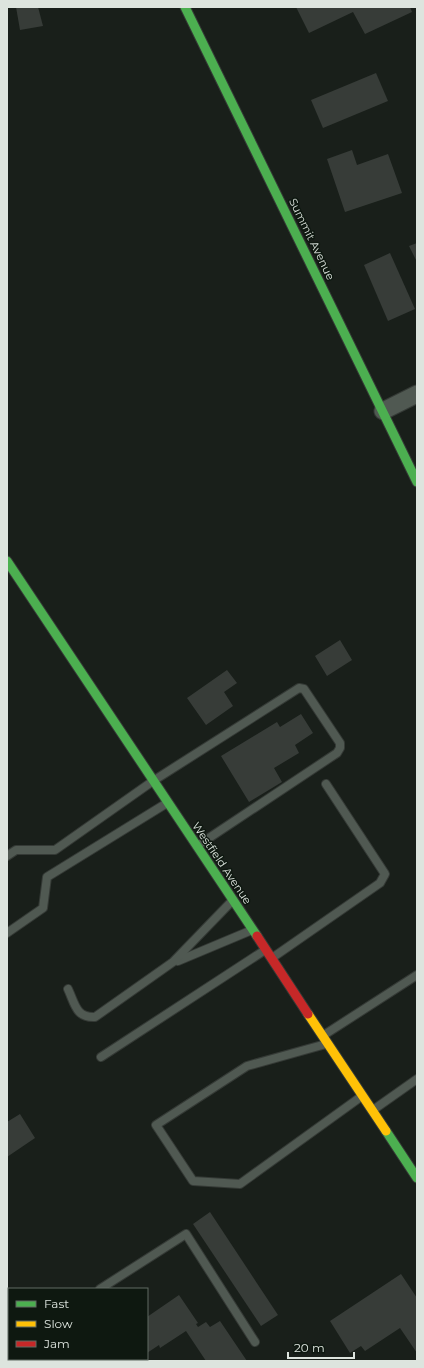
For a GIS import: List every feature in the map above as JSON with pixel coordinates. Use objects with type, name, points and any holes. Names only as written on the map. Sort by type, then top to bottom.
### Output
[{"type":"street","name":"Summit Avenue","points":[[185,7],[417,482]]},
{"type":"street","points":[[383,411],[417,394]]},
{"type":"street","name":"Westfield Avenue","points":[[7,562],[417,1178]]},
{"type":"lane","points":[[7,856],[16,850],[55,850],[153,781],[299,688],[304,689],[308,692],[340,743],[340,748],[337,753],[197,846]]},
{"type":"lane","points":[[271,958],[380,883],[385,874],[326,784]]},
{"type":"lane","points":[[7,933],[43,908],[47,877],[168,803]]},
{"type":"lane","points":[[68,990],[81,1015],[86,1017],[95,1017],[173,962],[233,901]]},
{"type":"lane","points":[[173,962],[252,930]]},
{"type":"lane","points":[[101,1057],[265,949]]},
{"type":"lane","points":[[362,1096],[240,1184],[193,1181],[156,1125],[247,1066],[325,1040],[417,975]]},
{"type":"lane","points":[[372,1110],[417,1080]]},
{"type":"lane","points":[[102,1288],[186,1234],[255,1342]]},
{"type":"building","points":[[16,7],[38,7],[43,26],[20,30]]},
{"type":"building","points":[[296,7],[410,7],[412,12],[365,34],[353,12],[309,33]]},
{"type":"building","points":[[376,73],[388,101],[323,128],[311,100]]},
{"type":"building","points":[[352,150],[357,165],[388,154],[402,193],[345,212],[327,159]]},
{"type":"building","points":[[417,243],[417,262],[409,246]]},
{"type":"building","points":[[390,253],[415,309],[388,321],[364,265]]},
{"type":"building","points":[[340,640],[352,660],[327,676],[315,656]]},
{"type":"building","points":[[227,670],[237,683],[224,692],[233,706],[206,725],[187,698]]},
{"type":"building","points":[[301,714],[313,733],[295,745],[299,753],[274,768],[282,782],[249,802],[221,756],[277,722],[280,727]]},
{"type":"building","points":[[20,1114],[35,1138],[7,1157],[7,1122]]},
{"type":"building","points":[[210,1212],[278,1315],[261,1326],[193,1224]]},
{"type":"building","points":[[401,1274],[417,1298],[417,1353],[400,1328],[365,1351],[361,1346],[350,1353],[330,1321]]},
{"type":"building","points":[[179,1295],[198,1323],[196,1324],[198,1327],[206,1322],[210,1327],[220,1321],[247,1361],[206,1361],[186,1331],[160,1348],[159,1345],[148,1352],[148,1316]]},
{"type":"traffic: fast","points":[[185,7],[417,482]]},
{"type":"traffic: fast","points":[[7,561],[257,936]]},
{"type":"traffic: fast","points":[[386,1131],[417,1178]]},
{"type":"traffic: slow","points":[[308,1014],[386,1131]]},
{"type":"traffic: jam","points":[[257,936],[308,1014]]}]
